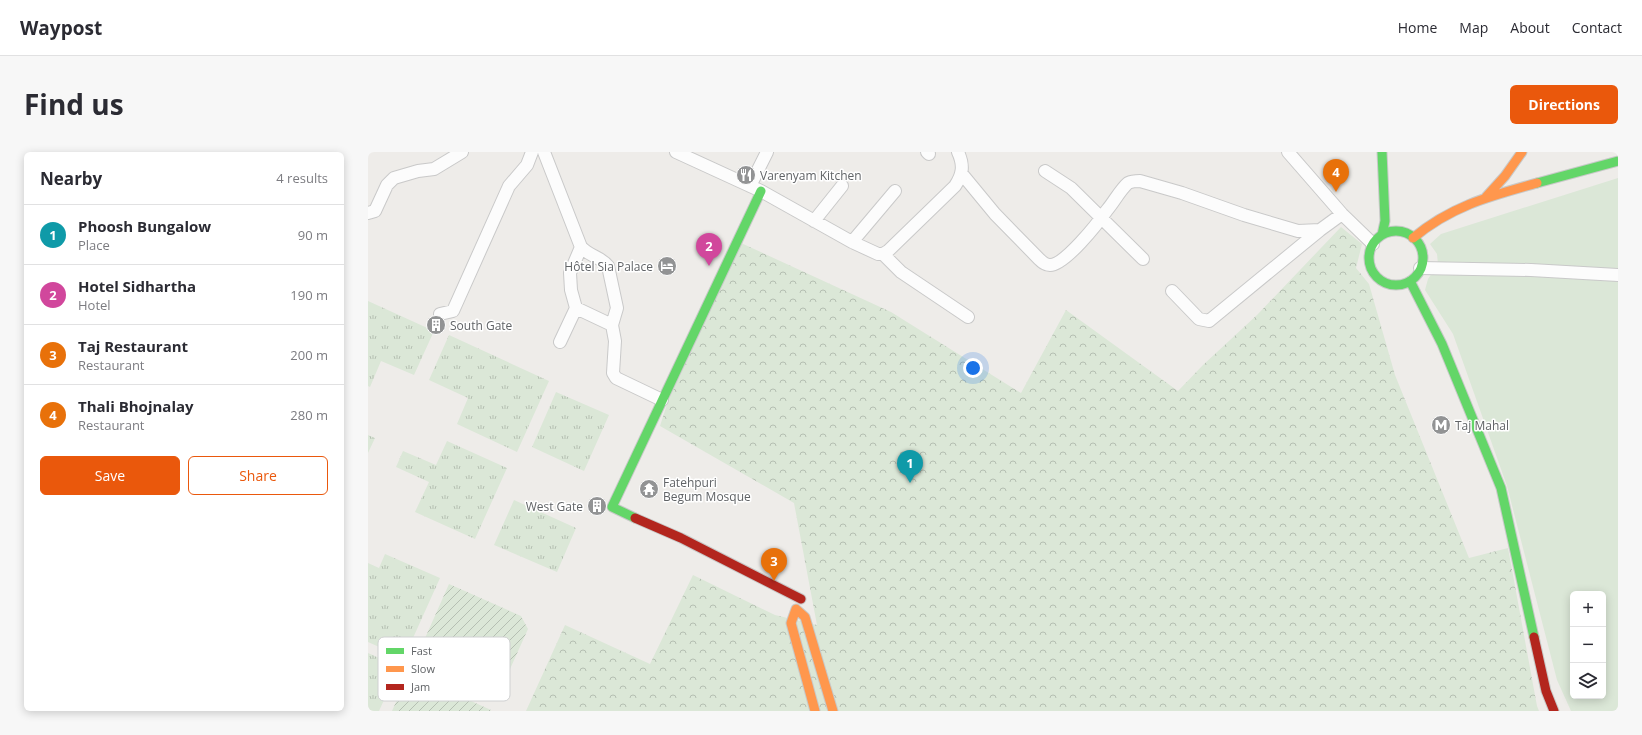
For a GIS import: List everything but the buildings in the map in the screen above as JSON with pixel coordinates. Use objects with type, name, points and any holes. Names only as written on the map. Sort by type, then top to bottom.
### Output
[{"type":"street","points":[[368,212],[375,211],[387,186],[394,178],[418,170],[434,169],[462,152]]},
{"type":"street","points":[[440,314],[452,311],[509,186],[527,165],[532,152]]},
{"type":"street","points":[[544,152],[581,247],[585,252],[605,262],[608,266],[617,308],[612,325],[615,346],[612,367],[613,373],[616,378],[662,400]]},
{"type":"street","points":[[676,152],[755,189],[852,242],[873,252],[883,254],[901,272],[968,317]]},
{"type":"street","points":[[767,152],[755,189],[662,400],[612,505],[613,508],[681,538],[801,599]]},
{"type":"street","points":[[883,254],[955,186],[962,174],[962,160],[958,152]]},
{"type":"street","points":[[1288,152],[1342,214],[1373,244]]},
{"type":"street","points":[[1382,152],[1385,221],[1382,235]]},
{"type":"street","points":[[1486,197],[1506,176],[1522,152]]},
{"type":"street","points":[[1413,238],[1422,229],[1450,211],[1486,197],[1618,161]]},
{"type":"street","points":[[1045,171],[1071,188],[1143,259]]},
{"type":"street","points":[[962,174],[995,214],[1045,264],[1051,265],[1057,263],[1071,252],[1102,218],[1129,183],[1134,181],[1140,181],[1182,193],[1244,215],[1298,231],[1320,230]]},
{"type":"street","points":[[814,221],[842,186]]},
{"type":"street","points":[[852,242],[895,191]]},
{"type":"street","points":[[1172,291],[1200,319],[1209,321],[1320,230],[1342,214]]},
{"type":"street","points":[[1398,228],[1418,243],[1422,255],[1420,268],[1410,281],[1395,285],[1387,283],[1374,274],[1369,262],[1369,256],[1373,244],[1382,235],[1398,228]]},
{"type":"street","points":[[560,342],[576,308],[569,281],[570,273],[581,247]]},
{"type":"street","points":[[1420,268],[1531,270],[1618,275]]},
{"type":"street","points":[[1410,281],[1442,344],[1501,488],[1546,691],[1554,711]]},
{"type":"street","points":[[576,308],[612,325]]},
{"type":"street","points":[[815,711],[791,623],[796,609],[805,617],[833,711]]},
{"type":"green space","points":[[1618,178],[1618,711],[1571,711],[1557,680],[1507,486],[1453,334],[1425,290],[1428,279],[1438,264],[1437,254],[1430,244],[1441,234]]},
{"type":"green space","points":[[1341,227],[1362,244],[1356,268],[1369,284],[1395,375],[1469,558],[1508,548],[1539,711],[526,711],[565,625],[650,664],[693,575],[775,615],[817,625],[794,503],[660,426],[668,401],[741,243],[891,312],[1021,393],[1066,310],[1178,391],[1203,365],[1257,315]]},
{"type":"green space","points":[[368,301],[434,331],[414,375],[381,361],[370,387],[368,386]]},
{"type":"green space","points":[[449,335],[549,381],[517,452],[457,424],[468,398],[429,380]]},
{"type":"green space","points":[[556,392],[609,415],[584,471],[532,447]]},
{"type":"green space","points":[[368,435],[375,438],[368,453]]},
{"type":"green space","points":[[447,441],[507,468],[475,539],[415,512],[429,482],[396,467],[403,451],[436,465]]},
{"type":"green space","points":[[514,500],[576,528],[557,572],[494,545]]},
{"type":"green space","points":[[385,554],[440,578],[413,637],[378,637],[378,646],[368,642],[368,563],[379,568]]},
{"type":"green space","points":[[449,584],[521,616],[528,629],[510,669],[510,637],[426,637]]},
{"type":"green space","points":[[368,653],[378,658],[378,701],[384,701],[379,711],[368,711]]},
{"type":"green space","points":[[396,701],[471,701],[491,710],[490,711],[392,711]]},
{"type":"traffic: fast","points":[[1382,152],[1385,221],[1382,235]]},
{"type":"traffic: fast","points":[[1537,183],[1618,161]]},
{"type":"traffic: fast","points":[[635,518],[612,507],[761,191]]},
{"type":"traffic: fast","points":[[1396,231],[1406,233],[1415,239],[1421,248],[1423,258],[1421,268],[1415,277],[1406,283],[1396,285],[1386,283],[1377,277],[1371,268],[1369,258],[1371,248],[1377,239],[1386,233],[1396,231]]},
{"type":"traffic: fast","points":[[1410,281],[1442,344],[1501,488],[1534,637]]},
{"type":"traffic: slow","points":[[1486,197],[1505,176],[1522,152]]},
{"type":"traffic: slow","points":[[1413,238],[1442,218],[1472,203],[1537,183]]},
{"type":"traffic: slow","points":[[815,711],[791,623],[796,609],[805,617],[833,711]]},
{"type":"traffic: jam","points":[[635,518],[681,538],[801,599]]},
{"type":"traffic: jam","points":[[1534,637],[1546,691],[1554,711]]},
{"type":"place","name":"Varenyam Kitchen","points":[[746,175]]},
{"type":"place","name":"Thali Bhojnalay","points":[[1336,192]]},
{"type":"place","name":"Hôtel Sia Palace","points":[[667,266]]},
{"type":"place","name":"Hotel Sidhartha","points":[[709,266]]},
{"type":"place","name":"South Gate","points":[[436,325]]},
{"type":"place","name":"Taj Mahal","points":[[1441,425]]},
{"type":"place","name":"Phoosh Bungalow","points":[[910,483]]},
{"type":"place","name":"Fatehpuri Begum Mosque","points":[[649,489]]},
{"type":"place","name":"West Gate","points":[[597,506]]},
{"type":"place","name":"Taj Restaurant","points":[[774,581]]}]
